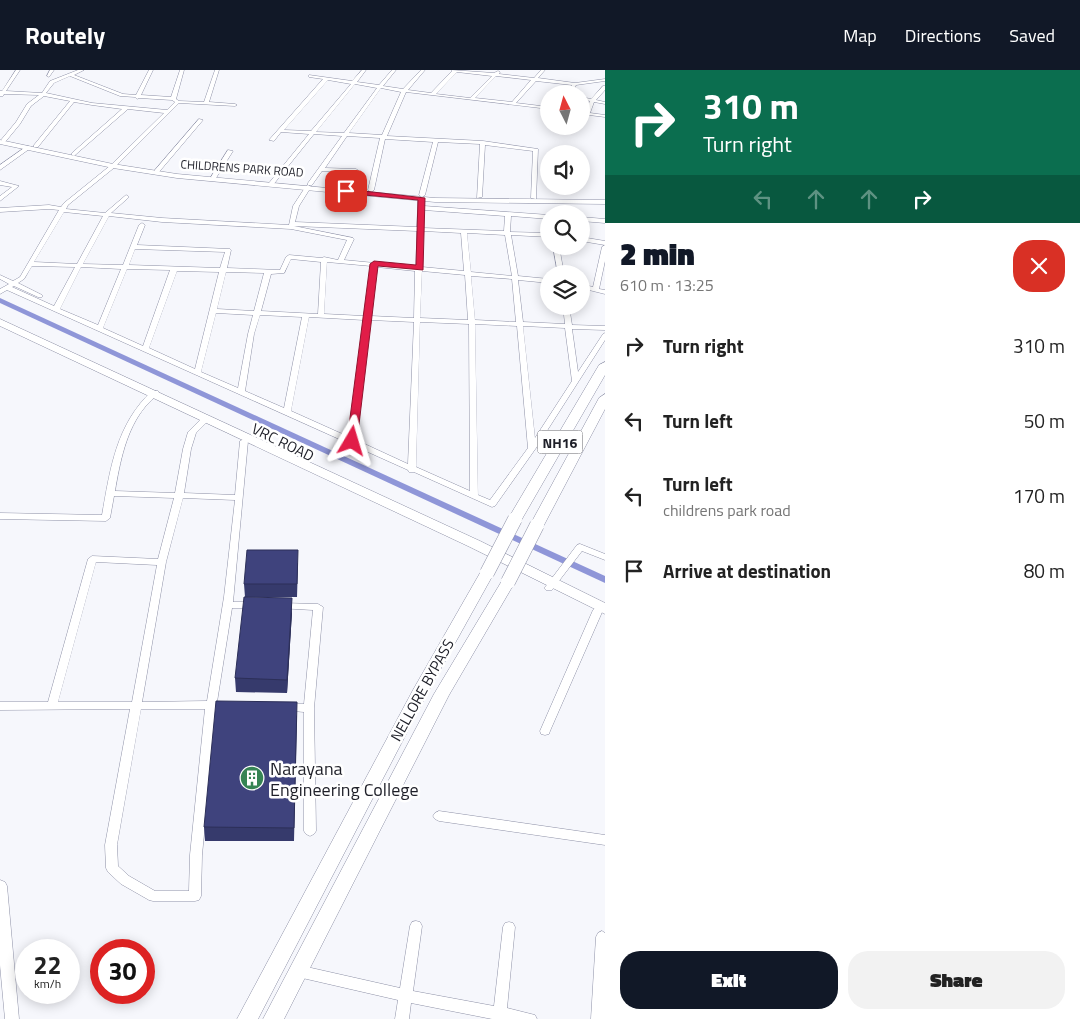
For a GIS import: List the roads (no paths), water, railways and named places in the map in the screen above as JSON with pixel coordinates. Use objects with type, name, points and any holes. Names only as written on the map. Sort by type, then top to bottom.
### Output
[{"type":"main road","points":[[0,322],[152,395],[475,544],[551,586]]},
{"type":"main road","name":"VRC ROAD","points":[[0,328],[152,395],[203,422],[603,611]]},
{"type":"main road","name":"NELLORE BYPASS","points":[[247,1019],[417,699],[516,519],[605,365]]},
{"type":"main road","name":"NELLORE BYPASS","points":[[273,1019],[442,694],[508,582],[605,398]]},
{"type":"street","points":[[1,94],[18,70]]},
{"type":"street","points":[[49,76],[52,70]]},
{"type":"street","points":[[1,140],[18,123],[29,105],[44,94],[52,82],[82,70]]},
{"type":"street","points":[[74,154],[135,98],[151,70]]},
{"type":"street","points":[[4,290],[17,284],[32,264],[66,204],[115,164],[168,112],[175,101],[182,70]]},
{"type":"street","points":[[206,103],[217,70]]},
{"type":"street","points":[[318,70],[311,76],[432,95],[540,107]]},
{"type":"street","points":[[272,182],[364,70]]},
{"type":"street","points":[[290,225],[296,206],[309,186],[394,70]]},
{"type":"street","points":[[371,190],[383,138],[404,91],[423,70]]},
{"type":"street","points":[[432,95],[455,70],[498,72],[575,84],[605,80]]},
{"type":"street","points":[[513,104],[543,70]]},
{"type":"street","points":[[472,99],[498,72]]},
{"type":"street","points":[[70,75],[135,98],[235,104]]},
{"type":"street","points":[[272,140],[282,131],[327,78]]},
{"type":"street","points":[[590,104],[605,87]]},
{"type":"street","points":[[1,94],[44,94],[72,101],[168,112]]},
{"type":"street","points":[[0,168],[34,148],[72,101]]},
{"type":"street","points":[[592,101],[605,103]]},
{"type":"street","points":[[590,114],[605,116]]},
{"type":"street","points":[[157,171],[201,120]]},
{"type":"street","points":[[282,131],[436,140],[536,150],[534,198]]},
{"type":"street","points":[[1,140],[34,148]]},
{"type":"street","points":[[412,470],[419,320],[419,229],[422,197],[436,140]]},
{"type":"street","points":[[479,197],[483,144]]},
{"type":"street","name":"CHILDRENS PARK ROAD","points":[[34,148],[176,176],[272,182]]},
{"type":"street","points":[[214,176],[230,151]]},
{"type":"street","name":"CHILDRENS PARK ROAD","points":[[59,153],[74,154],[115,164],[157,171],[422,197],[496,202],[605,201]]},
{"type":"street","points":[[321,170],[356,171]]},
{"type":"street","points":[[0,183],[16,186],[0,199]]},
{"type":"street","name":"CHILDRENS PARK ROAD","points":[[309,186],[371,190],[422,197],[605,201]]},
{"type":"street","points":[[57,307],[107,214],[126,197]]},
{"type":"street","points":[[0,210],[49,207],[162,220],[540,234]]},
{"type":"street","points":[[421,208],[540,216]]},
{"type":"street","points":[[508,214],[507,232],[515,277],[532,448]]},
{"type":"street","points":[[590,220],[605,221]]},
{"type":"street","points":[[100,328],[142,225]]},
{"type":"street","points":[[290,225],[352,239],[341,260]]},
{"type":"street","points":[[464,231],[472,324],[474,496]]},
{"type":"street","points":[[590,240],[605,243]]},
{"type":"street","points":[[133,247],[228,250],[198,371]]},
{"type":"street","points":[[596,288],[605,247]]},
{"type":"street","points":[[32,264],[282,272],[289,257],[341,260],[540,280]]},
{"type":"street","points":[[321,316],[324,259]]},
{"type":"street","points":[[352,441],[374,264]]},
{"type":"street","points":[[146,348],[174,269]]},
{"type":"street","points":[[241,390],[250,334],[258,313],[268,272]]},
{"type":"street","points":[[0,277],[100,328],[241,390],[412,470],[492,504],[532,448],[605,335]]},
{"type":"street","points":[[590,287],[605,292]]},
{"type":"street","points":[[4,290],[57,307]]},
{"type":"street","points":[[212,311],[472,324],[605,328]]},
{"type":"street","points":[[287,411],[306,315]]},
{"type":"street","points":[[568,315],[575,381]]},
{"type":"street","points":[[0,516],[106,518],[126,432],[142,403],[152,395]]},
{"type":"street","points":[[203,422],[192,432],[179,496],[162,562],[111,845],[112,868],[125,880],[153,896],[195,896],[196,855],[211,705],[228,605],[244,441]]},
{"type":"street","points":[[111,493],[239,498]]},
{"type":"street","points":[[551,586],[580,546],[605,557]]},
{"type":"street","points":[[52,706],[92,559],[162,562]]},
{"type":"street","points":[[228,605],[318,606],[309,708],[310,831]]},
{"type":"street","points":[[545,732],[603,611]]},
{"type":"street","points":[[0,706],[240,706]]},
{"type":"street","points":[[280,707],[309,708]]},
{"type":"street","points":[[439,816],[605,840]]},
{"type":"street","points":[[0,886],[1,929],[12,1019]]},
{"type":"street","points":[[402,1019],[407,996],[416,926]]},
{"type":"street","points":[[499,1016],[509,927]]},
{"type":"street","points":[[598,1019],[602,936]]},
{"type":"street","points":[[298,971],[499,1016],[530,1019]]},
{"type":"waterway","points":[[0,300],[605,580]]},
{"type":"place","name":"Narayana Engineering College","points":[[252,778]]}]
